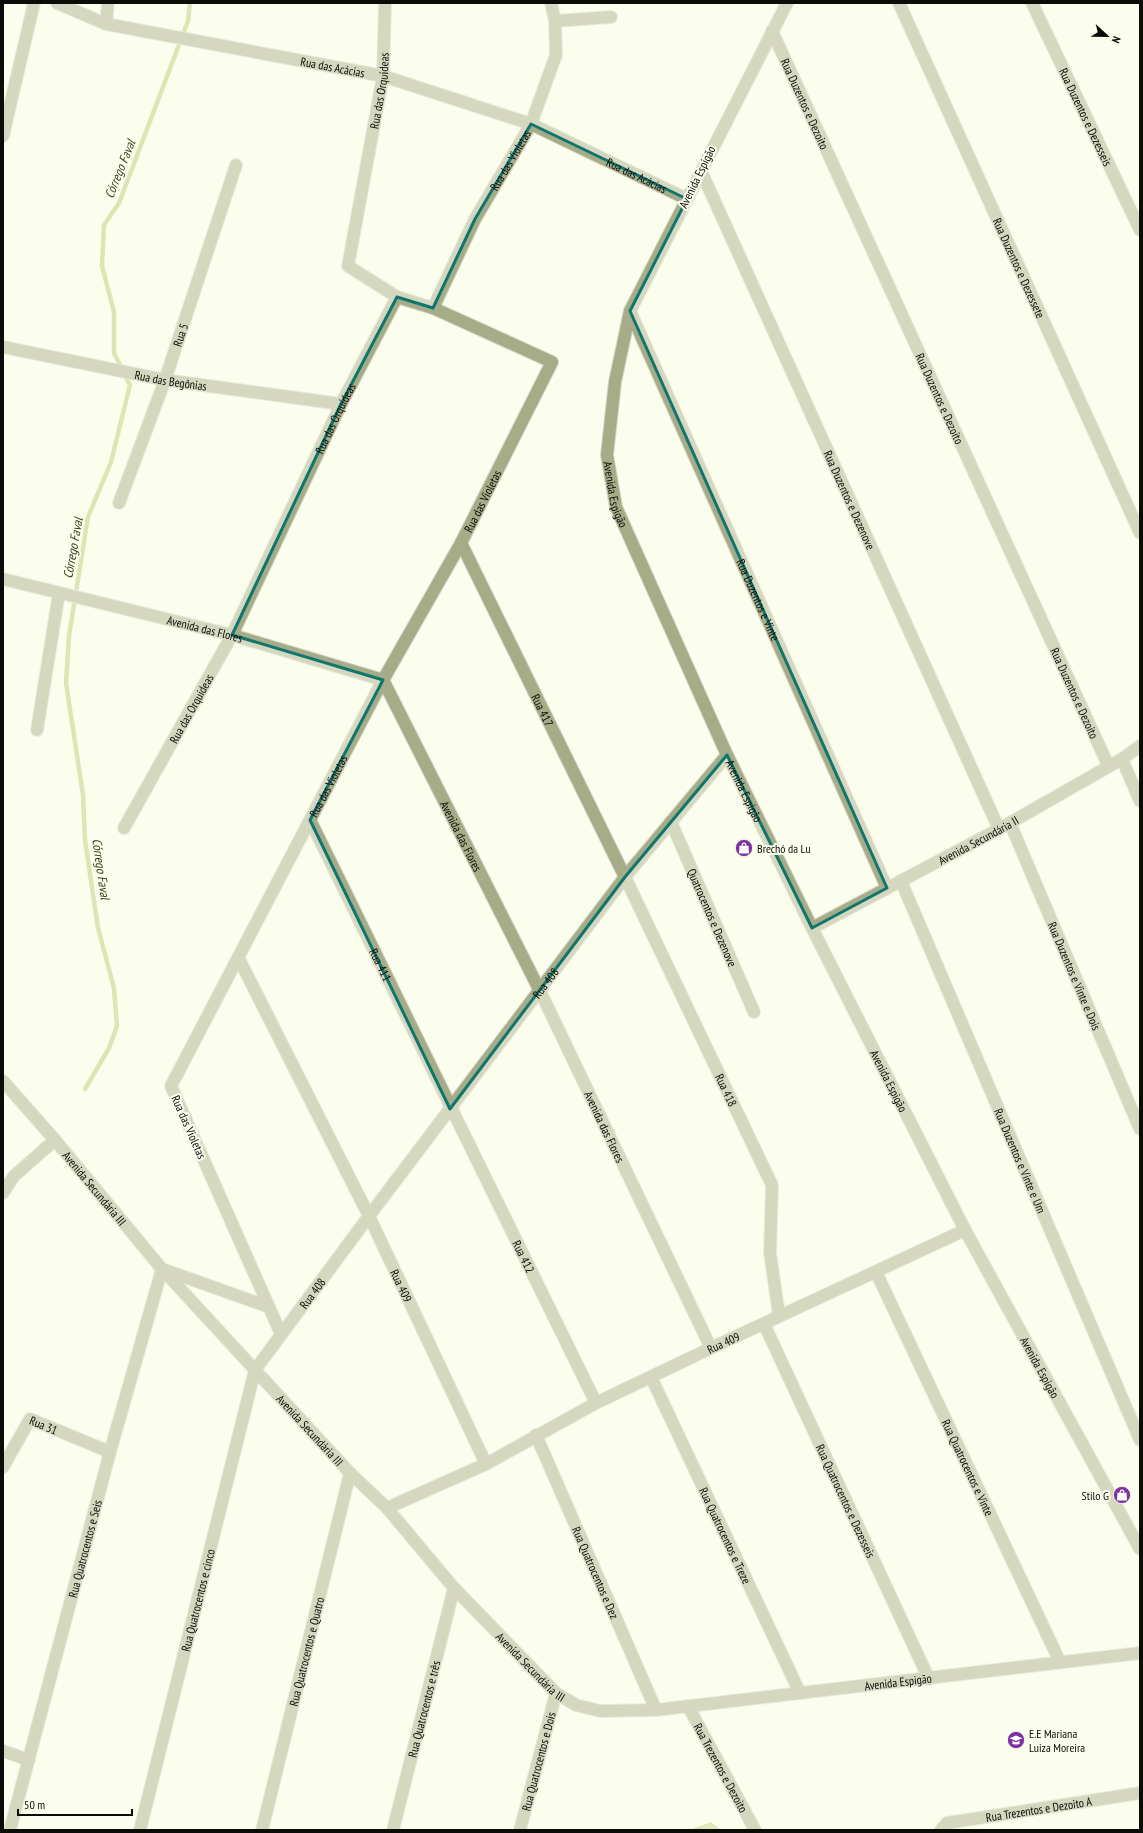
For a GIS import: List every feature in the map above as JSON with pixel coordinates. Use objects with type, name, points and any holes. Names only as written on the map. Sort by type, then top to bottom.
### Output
[{"type":"street","points":[[3,136],[34,3]]},
{"type":"street","name":"Rua das Acácias","points":[[57,3],[106,24],[383,76],[531,124],[686,199]]},
{"type":"street","points":[[106,24],[108,3]]},
{"type":"street","name":"Rua das Orquídeas","points":[[124,828],[232,635],[341,404],[397,297],[348,266],[383,76],[385,3]]},
{"type":"street","name":"Rua das Violetas","points":[[432,308],[475,219],[531,124],[556,55],[555,21],[551,3]]},
{"type":"street","name":"Avenida Espigão","points":[[786,3],[630,311],[615,382],[607,456],[616,507],[727,755],[812,928],[965,1230],[1140,1549]]},
{"type":"street","name":"Rua Duzentos e Dezessete","points":[[899,3],[1140,533]]},
{"type":"street","name":"Rua Duzentos e Dezesseis","points":[[1032,3],[1140,230]]},
{"type":"street","points":[[555,21],[611,18]]},
{"type":"street","name":"Rua Duzentos e Dezoito","points":[[772,31],[1108,765]]},
{"type":"street","name":"Rua 5","points":[[119,503],[165,380],[236,165]]},
{"type":"street","name":"Rua Duzentos e Dezenove","points":[[701,171],[999,829]]},
{"type":"street","name":"Rua das Violetas","points":[[281,1334],[171,1086],[383,680],[461,543],[552,362],[432,308],[397,297]]},
{"type":"street","name":"Rua Duzentos e Vinte","points":[[630,311],[887,888]]},
{"type":"street","name":"Rua das Begônias","points":[[3,347],[165,380],[341,404]]},
{"type":"street","name":"Rua 417","points":[[461,543],[625,877]]},
{"type":"street","name":"Avenida das Flores","points":[[3,579],[232,635],[383,680],[540,991],[711,1348]]},
{"type":"street","points":[[37,730],[59,593]]},
{"type":"street","name":"Avenida Secundária II","points":[[812,928],[999,829],[1108,765],[1122,759],[1140,746]]},
{"type":"street","name":"Rua 408","points":[[255,1370],[369,1216],[625,877],[727,755]]},
{"type":"street","points":[[1122,759],[1140,801]]},
{"type":"street","name":"Rua 411","points":[[310,820],[450,1109]]},
{"type":"street","name":"Quatrocentos e Dezenove","points":[[671,822],[754,1012]]},
{"type":"street","name":"Rua Duzentos e Vinte e Dois","points":[[1010,822],[1140,1129]]},
{"type":"street","name":"Rua 418","points":[[625,877],[772,1185],[770,1252],[779,1315]]},
{"type":"street","name":"Rua Duzentos e Vinte e Um","points":[[901,881],[1140,1440]]},
{"type":"street","points":[[238,956],[369,1216]]},
{"type":"street","name":"Avenida Secundária III","points":[[3,1081],[55,1140],[162,1269],[350,1473],[387,1508],[454,1588],[556,1693],[576,1705],[600,1711],[656,1710]]},
{"type":"street","name":"Rua 412","points":[[450,1109],[596,1404]]},
{"type":"street","points":[[3,1193],[14,1176],[55,1140]]},
{"type":"street","name":"Rua 409","points":[[369,1216],[486,1464]]},
{"type":"street","name":"Rua 409","points":[[387,1508],[486,1464],[536,1435],[650,1377],[764,1324],[779,1315],[876,1272],[965,1230]]},
{"type":"street","points":[[162,1269],[269,1308]]},
{"type":"street","name":"Rua Quatrocentos e Seis","points":[[10,1830],[110,1452],[162,1269]]},
{"type":"street","name":"Rua Quatrocentos e Vinte","points":[[876,1272],[1060,1662]]},
{"type":"street","name":"Rua Quatrocentos e Dezesseis","points":[[764,1324],[929,1679]]},
{"type":"street","name":"Rua Quatrocentos e cinco","points":[[140,1830],[255,1370]]},
{"type":"street","name":"Rua Quatrocentos e Treze","points":[[650,1377],[800,1693]]},
{"type":"street","name":"Rua 31","points":[[3,1467],[30,1418],[110,1452]]},
{"type":"street","name":"Rua Quatrocentos e Dez","points":[[536,1435],[656,1710]]},
{"type":"street","name":"Rua Quatrocentos e Quatro","points":[[262,1830],[350,1473]]},
{"type":"street","name":"Rua Quatrocentos e três","points":[[393,1830],[454,1588]]},
{"type":"street","name":"Avenida Espigão","points":[[656,1710],[1140,1653]]},
{"type":"street","name":"Rua Quatrocentos e Dois","points":[[520,1830],[556,1693]]},
{"type":"street","name":"Rua Trezentos e Dezoito","points":[[688,1706],[755,1830]]},
{"type":"street","points":[[3,1751],[29,1760]]},
{"type":"street","name":"Rua Trezentos e Dezoito A","points":[[941,1830],[947,1823],[1140,1793]]},
{"type":"highlighted area","points":[[531,124],[687,199],[630,311],[887,888],[812,928],[727,755],[625,877],[450,1109],[310,820],[383,680],[232,635],[341,404],[397,297],[433,308],[475,219]]},
{"type":"green space","points":[[711,1822],[721,1830],[689,1830]]},
{"type":"waterway","name":"Córrego Faval","points":[[85,1089],[109,1048],[117,1026],[114,988],[98,928],[85,840],[83,795],[66,683],[69,636],[88,517],[111,462],[130,385],[114,353],[114,312],[102,266],[104,225],[119,203],[188,21],[190,3]]},
{"type":"place","name":"Brechó da Lu","points":[[744,848]]},
{"type":"place","name":"Stilo G","points":[[1122,1495]]},
{"type":"place","name":"E.E Mariana Luiza Moreira","points":[[1016,1740]]}]
